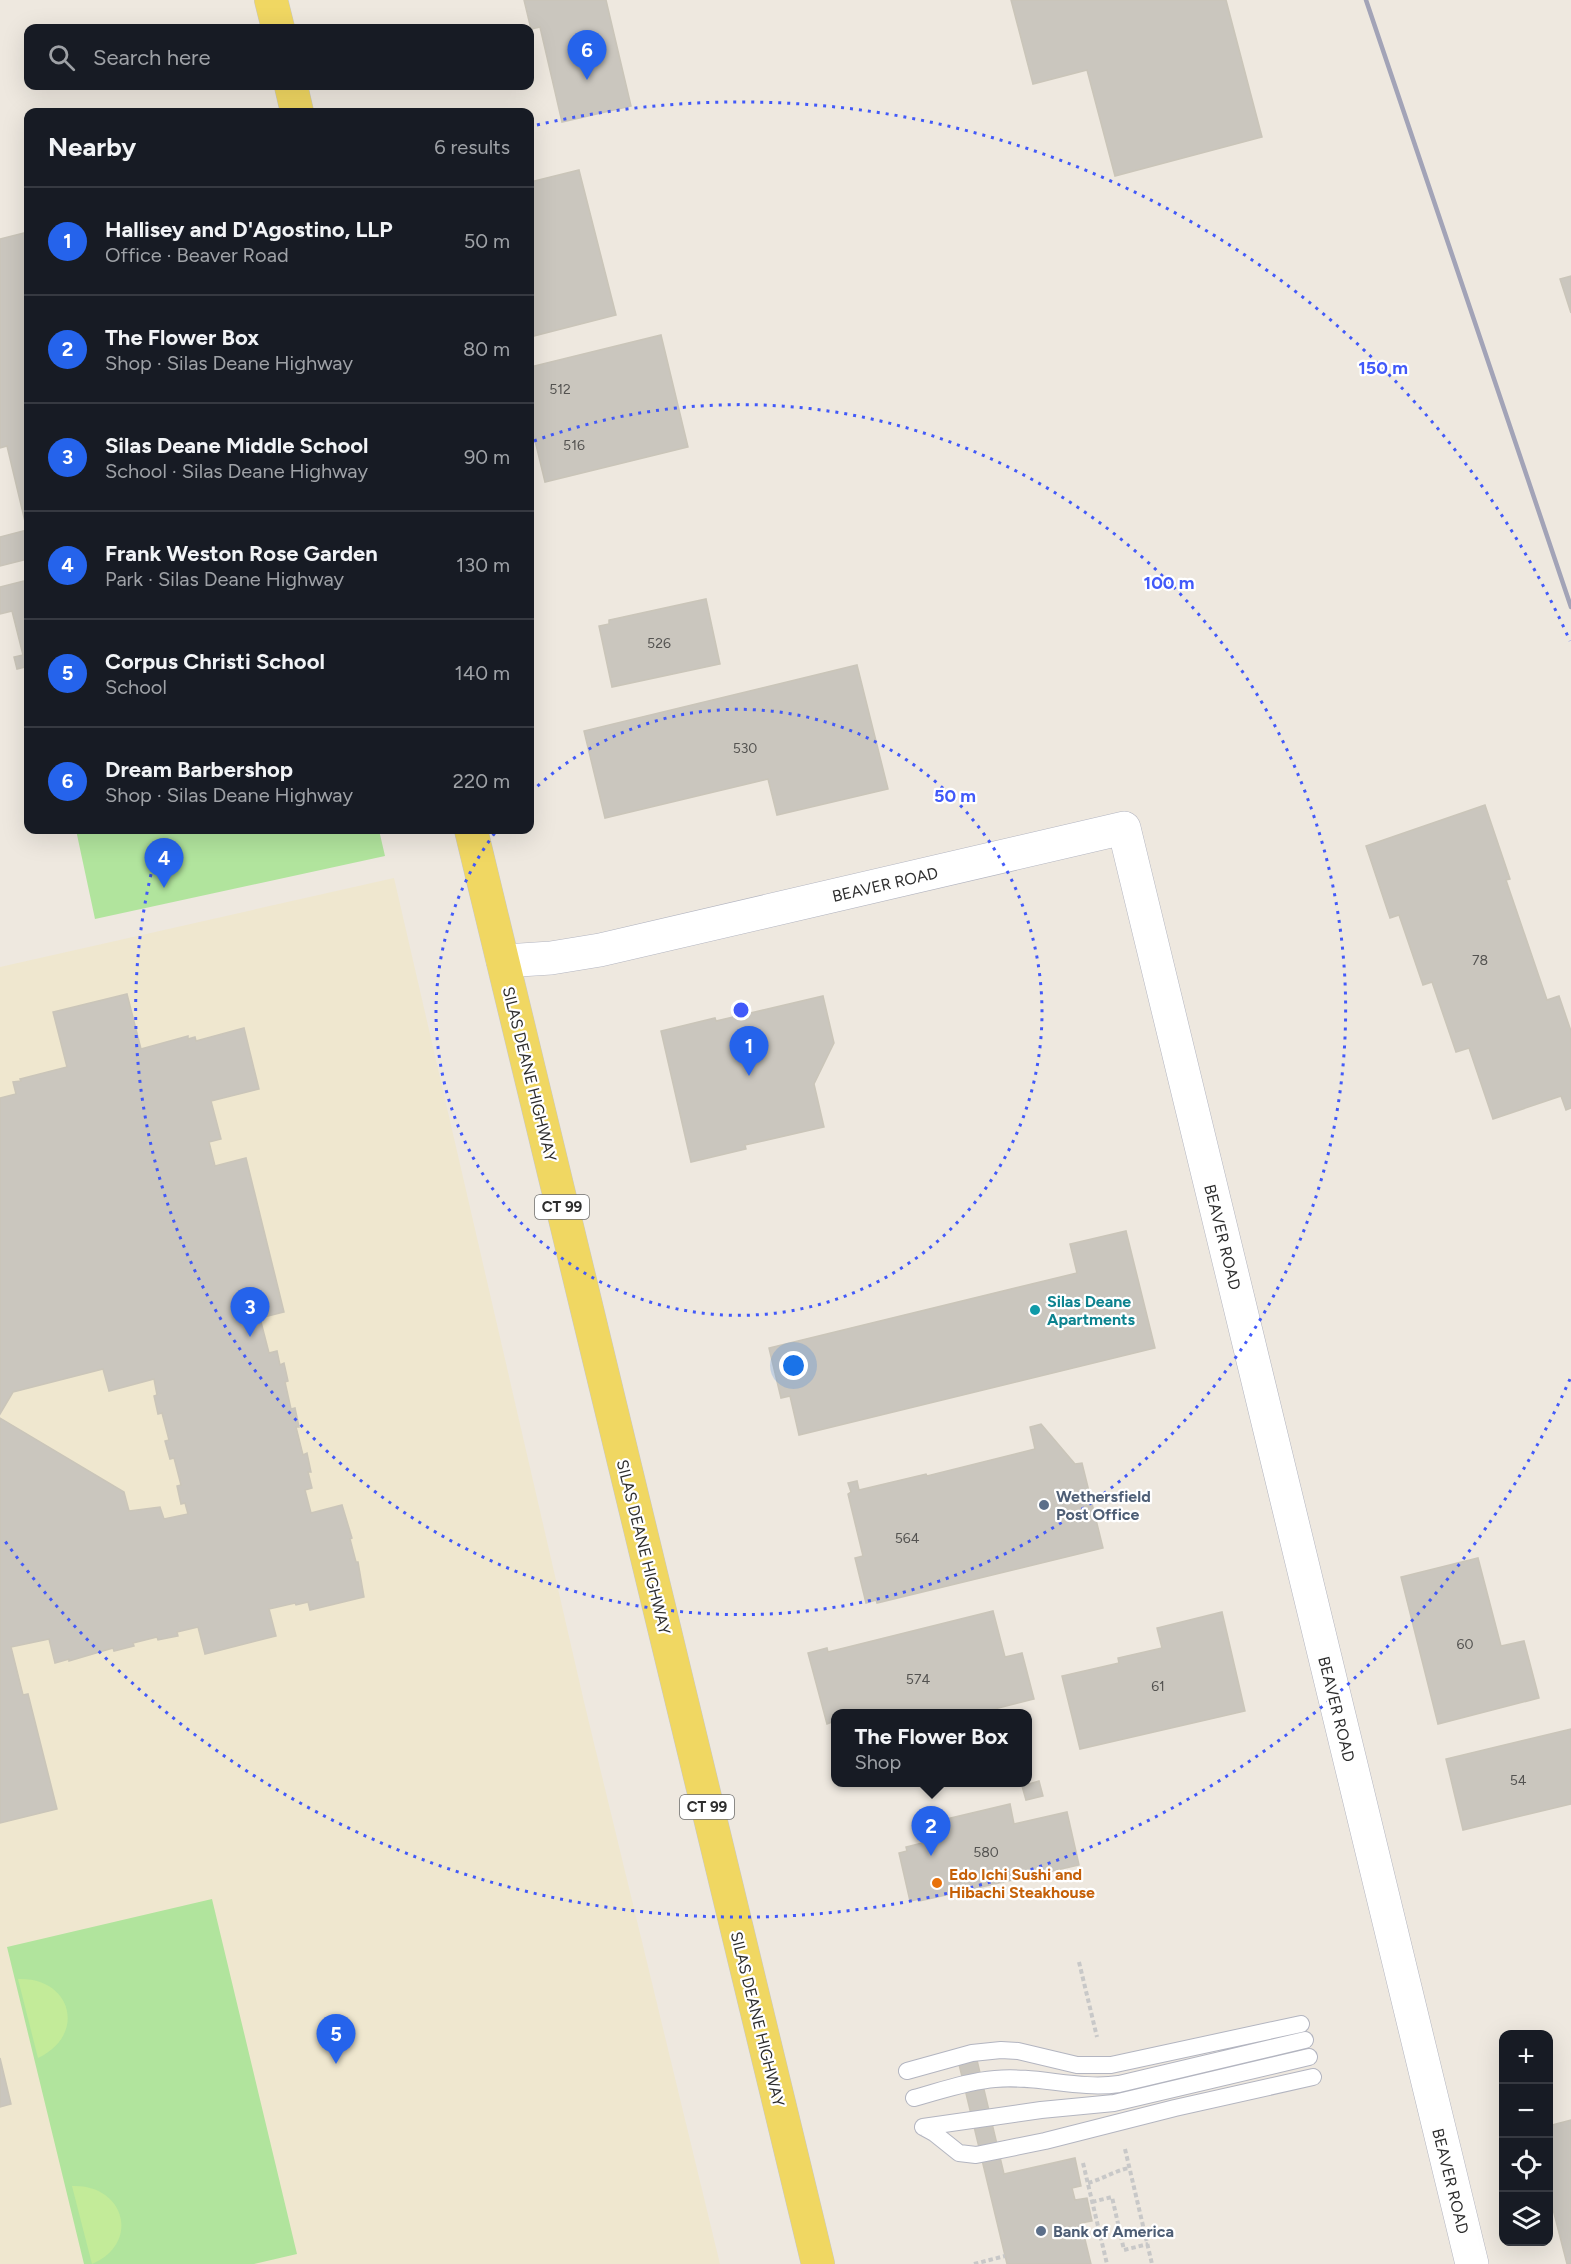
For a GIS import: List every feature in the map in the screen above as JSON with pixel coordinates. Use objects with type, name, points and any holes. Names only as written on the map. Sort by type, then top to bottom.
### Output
[{"type":"main road","points":[[271,0],[277,24]]},
{"type":"main road","points":[[292,90],[296,108]]},
{"type":"main road","name":"SILAS DEANE HIGHWAY","points":[[472,834],[818,2264]]},
{"type":"street","name":"BEAVER ROAD","points":[[502,961],[551,958],[600,950],[1124,828],[1472,2264]]},
{"type":"lane","points":[[907,2071],[972,2053],[1001,2050],[1017,2051],[1077,2065],[1111,2065],[1301,2024]]},
{"type":"lane","points":[[914,2098],[995,2079],[1032,2079],[1094,2085],[1119,2084],[1305,2040]]},
{"type":"lane","points":[[1309,2057],[1114,2103],[1041,2110],[923,2127],[950,2147],[967,2156],[1010,2149],[1313,2077]]},
{"type":"path","points":[[1076,2133],[1107,2264]]},
{"type":"path","points":[[1088,2183],[1102,2180],[1113,2172],[1129,2168]]},
{"type":"path","points":[[1092,2202],[1112,2197],[1124,2250],[1148,2244]]},
{"type":"path","points":[[974,2264],[1005,2256]]},
{"type":"shaded area","points":[[394,878],[585,1706],[720,2264],[0,2264],[0,967]]},
{"type":"green space","points":[[77,834],[380,834],[385,856],[95,919]]},
{"type":"green space","points":[[212,1899],[297,2254],[254,2264],[84,2264],[7,1947]]},
{"type":"green space","points":[[18,1979],[36,1981],[51,1987],[61,1997],[67,2009],[67,2022],[63,2036],[53,2048],[38,2058]]},
{"type":"green space","points":[[72,2186],[90,2188],[104,2194],[115,2204],[120,2216],[121,2230],[117,2243],[107,2255],[92,2264]]},
{"type":"building","points":[[524,0],[606,0],[631,106],[562,122],[540,27],[534,28],[534,24],[530,24]]},
{"type":"building","points":[[1011,0],[1226,0],[1262,137],[1115,176],[1087,70],[1033,84]]},
{"type":"building","points":[[579,170],[616,315],[534,336],[534,181]]},
{"type":"building","points":[[24,233],[24,517],[7,446],[0,448],[0,239]]},
{"type":"building","points":[[1571,276],[1571,313],[1560,279]]},
{"type":"building","points":[[661,335],[688,447],[545,482],[534,437],[534,366]]},
{"type":"building","points":[[24,531],[24,560],[0,566],[0,537]]},
{"type":"building","points":[[24,581],[24,667],[17,669],[14,657],[23,655],[12,611],[0,614],[0,587]]},
{"type":"building","points":[[706,599],[720,664],[612,687],[599,626],[609,624],[609,620]]},
{"type":"building","points":[[857,665],[888,789],[777,815],[768,779],[605,818],[584,731]]},
{"type":"building","points":[[1485,805],[1510,879],[1506,880],[1547,1000],[1559,996],[1571,1031],[1571,1108],[1566,1110],[1561,1096],[1493,1119],[1469,1048],[1456,1052],[1432,982],[1423,985],[1399,915],[1390,918],[1366,846]]},
{"type":"building","points":[[127,994],[141,1049],[188,1036],[188,1039],[195,1037],[196,1041],[244,1028],[259,1089],[211,1101],[221,1139],[209,1142],[215,1166],[246,1158],[284,1312],[260,1318],[269,1353],[277,1351],[280,1365],[284,1363],[288,1381],[285,1382],[291,1409],[295,1408],[299,1427],[296,1427],[303,1455],[307,1453],[311,1472],[308,1472],[312,1488],[305,1490],[311,1513],[342,1505],[352,1538],[350,1539],[356,1562],[358,1562],[364,1597],[310,1610],[308,1602],[269,1609],[276,1636],[205,1654],[198,1627],[177,1632],[178,1636],[158,1640],[157,1637],[133,1643],[134,1646],[114,1651],[113,1648],[55,1663],[49,1639],[11,1647],[23,1695],[28,1694],[57,1809],[0,1823],[0,1418],[124,1492],[129,1511],[160,1507],[164,1519],[188,1514],[185,1503],[181,1504],[177,1486],[181,1485],[174,1458],[170,1459],[165,1441],[169,1440],[162,1413],[158,1414],[154,1396],[157,1395],[154,1379],[109,1391],[103,1369],[13,1392],[0,1414],[0,1098],[16,1094],[13,1082],[67,1067],[53,1012]]},
{"type":"building","points":[[823,996],[834,1043],[814,1084],[824,1127],[745,1145],[746,1149],[691,1162],[661,1031],[715,1018],[716,1021]]},
{"type":"building","name":"Silas Deane Apartments","points":[[1126,1231],[1155,1348],[799,1435],[790,1396],[781,1398],[769,1348],[1077,1273],[1070,1244]]},
{"type":"building","points":[[1041,1424],[1075,1464],[1082,1463],[1103,1548],[877,1603],[876,1600],[866,1603],[855,1558],[863,1556],[848,1494],[851,1492],[848,1483],[857,1481],[859,1490],[1035,1449],[1030,1427]]},
{"type":"building","points":[[1478,1558],[1501,1646],[1524,1641],[1539,1698],[1438,1724],[1401,1577]]},
{"type":"building","points":[[993,1611],[1005,1657],[1022,1653],[1034,1699],[995,1709],[831,1709],[831,1722],[827,1724],[808,1653],[827,1648],[828,1652]]},
{"type":"building","points":[[1222,1612],[1245,1711],[1080,1749],[1062,1676],[1119,1663],[1118,1658],[1162,1648],[1157,1628]]},
{"type":"building","points":[[1571,1729],[1571,1804],[1463,1830],[1446,1759]]},
{"type":"building","points":[[1039,1781],[1043,1796],[1026,1800],[1022,1787],[1032,1787],[1032,1783]]},
{"type":"building","points":[[1010,1804],[1014,1824],[1067,1812],[1079,1865],[919,1901],[919,1899],[910,1901],[899,1853],[907,1851],[906,1847],[930,1841],[927,1826],[938,1821]]},
{"type":"building","points":[[976,2056],[1004,2174],[1075,2158],[1081,2186],[1072,2188],[1075,2200],[1087,2198],[1092,2221],[1081,2223],[1091,2264],[1007,2264],[958,2060]]},
{"type":"building","points":[[0,2058],[11,2104],[0,2107]]},
{"type":"building","points":[[1571,2120],[1571,2264],[1567,2264],[1553,2209],[1553,2125]]},
{"type":"railway","points":[[1366,0],[1571,607]]},
{"type":"place","name":"Dream Barbershop","points":[[587,80]]},
{"type":"place","name":"Frank Weston Rose Garden","points":[[164,888]]},
{"type":"place","name":"Hallisey and D'Agostino, LLP","points":[[749,1076]]},
{"type":"place","name":"Silas Deane Apartments","points":[[1035,1310]]},
{"type":"place","name":"Silas Deane Middle School","points":[[250,1337]]},
{"type":"place","name":"Wethersfield Post Office","points":[[1044,1505]]},
{"type":"place","name":"The Flower Box","points":[[931,1856]]},
{"type":"place","name":"Edo Ichi Sushi and Hibachi Steakhouse","points":[[937,1883]]},
{"type":"place","name":"Corpus Christi School","points":[[336,2064]]},
{"type":"place","name":"Bank of America","points":[[1041,2231]]}]
